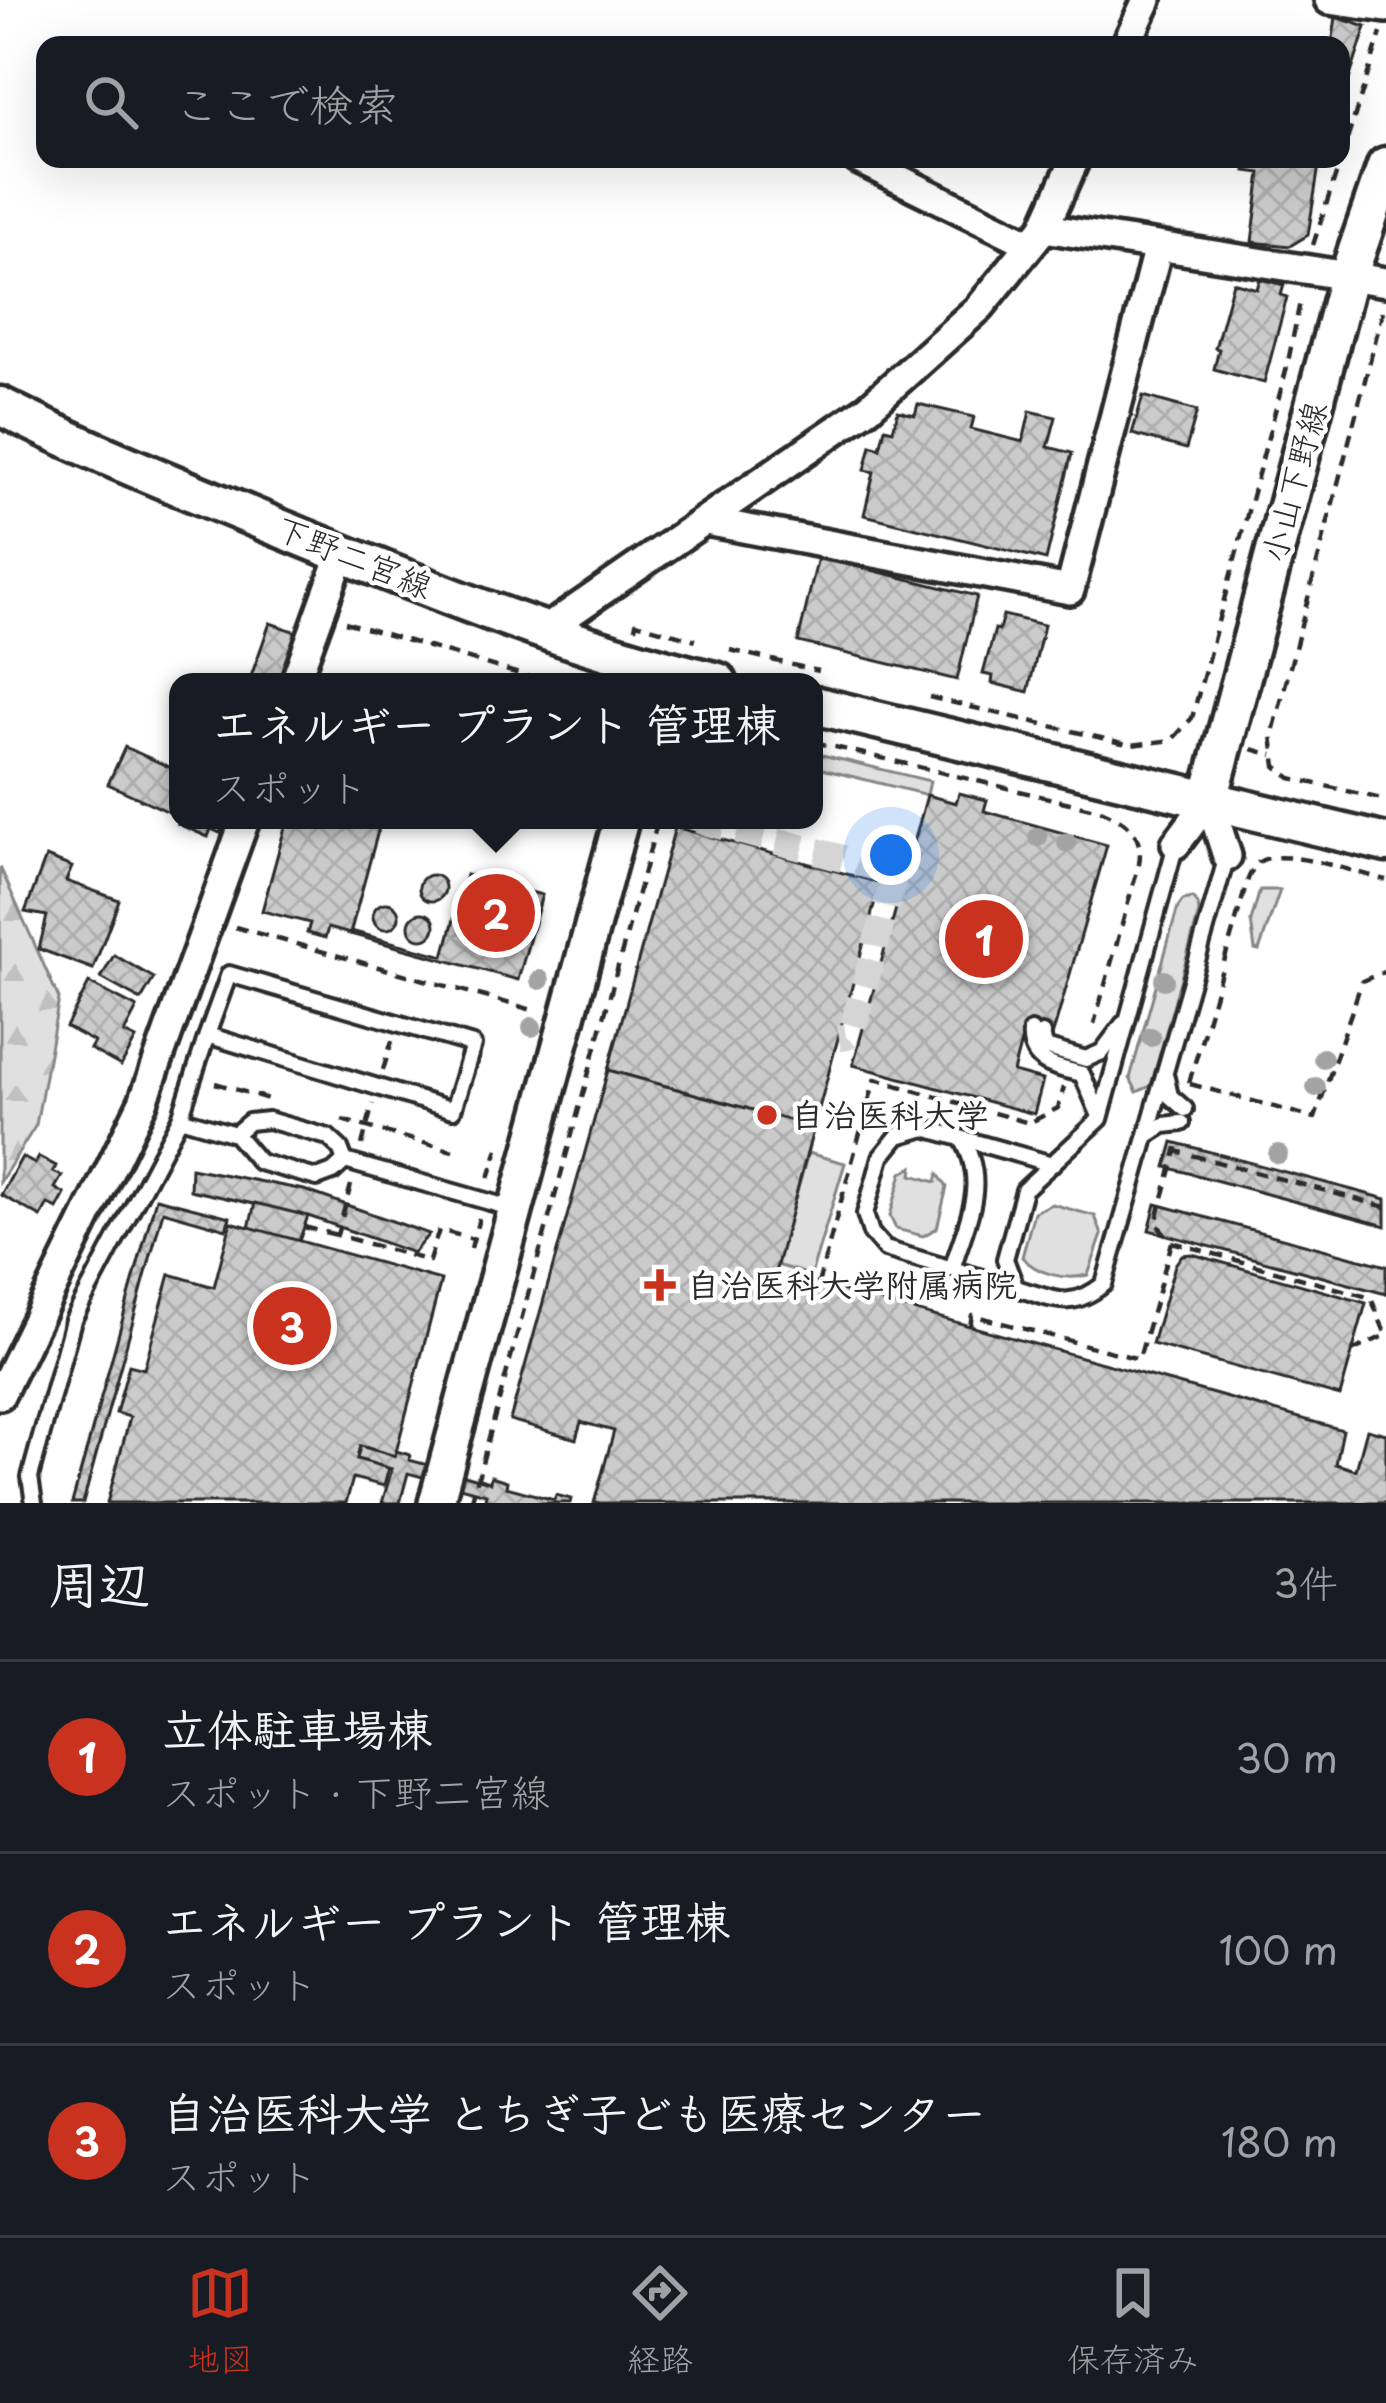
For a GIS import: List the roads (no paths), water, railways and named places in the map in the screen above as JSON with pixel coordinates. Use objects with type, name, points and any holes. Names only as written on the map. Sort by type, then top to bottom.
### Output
[{"type":"main road","name":"小山下野線","points":[[1209,800],[1348,277],[1386,166]]},
{"type":"main road","name":"下野二宮線","points":[[0,406],[342,554],[656,673]]},
{"type":"main road","points":[[823,707],[1386,843]]},
{"type":"street","points":[[1130,36],[1147,0]]},
{"type":"street","points":[[1329,0],[1385,17]]},
{"type":"street","points":[[879,168],[1036,236],[1158,248],[1386,282]]},
{"type":"street","points":[[544,631],[868,408],[980,307],[1036,236],[1070,168]]},
{"type":"street","points":[[706,521],[1070,590],[1158,248]]},
{"type":"street","points":[[298,673],[342,554]]},
{"type":"street","points":[[1176,844],[1209,800]]},
{"type":"street","points":[[1209,800],[1226,856]]},
{"type":"street","points":[[0,1395],[143,1102],[242,829]]},
{"type":"street","points":[[436,1503],[619,829]]},
{"type":"lane","points":[[1016,1288],[1005,1259],[1024,1190],[1100,1119],[1176,844]]},
{"type":"lane","points":[[1052,1164],[926,1128],[898,1136],[881,1156],[865,1214],[871,1233],[885,1249],[1071,1303],[1104,1285],[1226,856]]},
{"type":"lane","points":[[34,1503],[30,1477],[73,1320],[180,1118],[206,1035],[229,974],[472,1045],[453,1110],[206,1035]]},
{"type":"lane","points":[[1100,1119],[1094,1094],[1082,1075],[1035,1057],[1030,1050],[1037,1033],[1046,1046],[1086,1059],[1102,1052],[1130,1016]]},
{"type":"lane","points":[[1147,1135],[1183,1116],[1170,1096],[1165,1073]]},
{"type":"lane","points":[[180,1118],[235,1134],[259,1162],[317,1178],[345,1161]]},
{"type":"lane","points":[[235,1134],[249,1122],[268,1120],[328,1137],[345,1161]]},
{"type":"lane","points":[[952,1269],[978,1182],[974,1160],[962,1139]]},
{"type":"lane","points":[[345,1161],[514,1209]]},
{"type":"tunnel","points":[[732,829],[882,869],[892,884],[852,1030],[839,1038]]},
{"type":"place","name":"エネルギー プラント 管理棟","points":[[496,913]]},
{"type":"place","name":"立体駐車場棟","points":[[984,939]]},
{"type":"place","name":"自治医科大学","points":[[767,1115]]},
{"type":"place","name":"自治医科大学附属病院","points":[[660,1285]]},
{"type":"place","name":"自治医科大学 とちぎ子ども医療センター","points":[[292,1326]]}]
